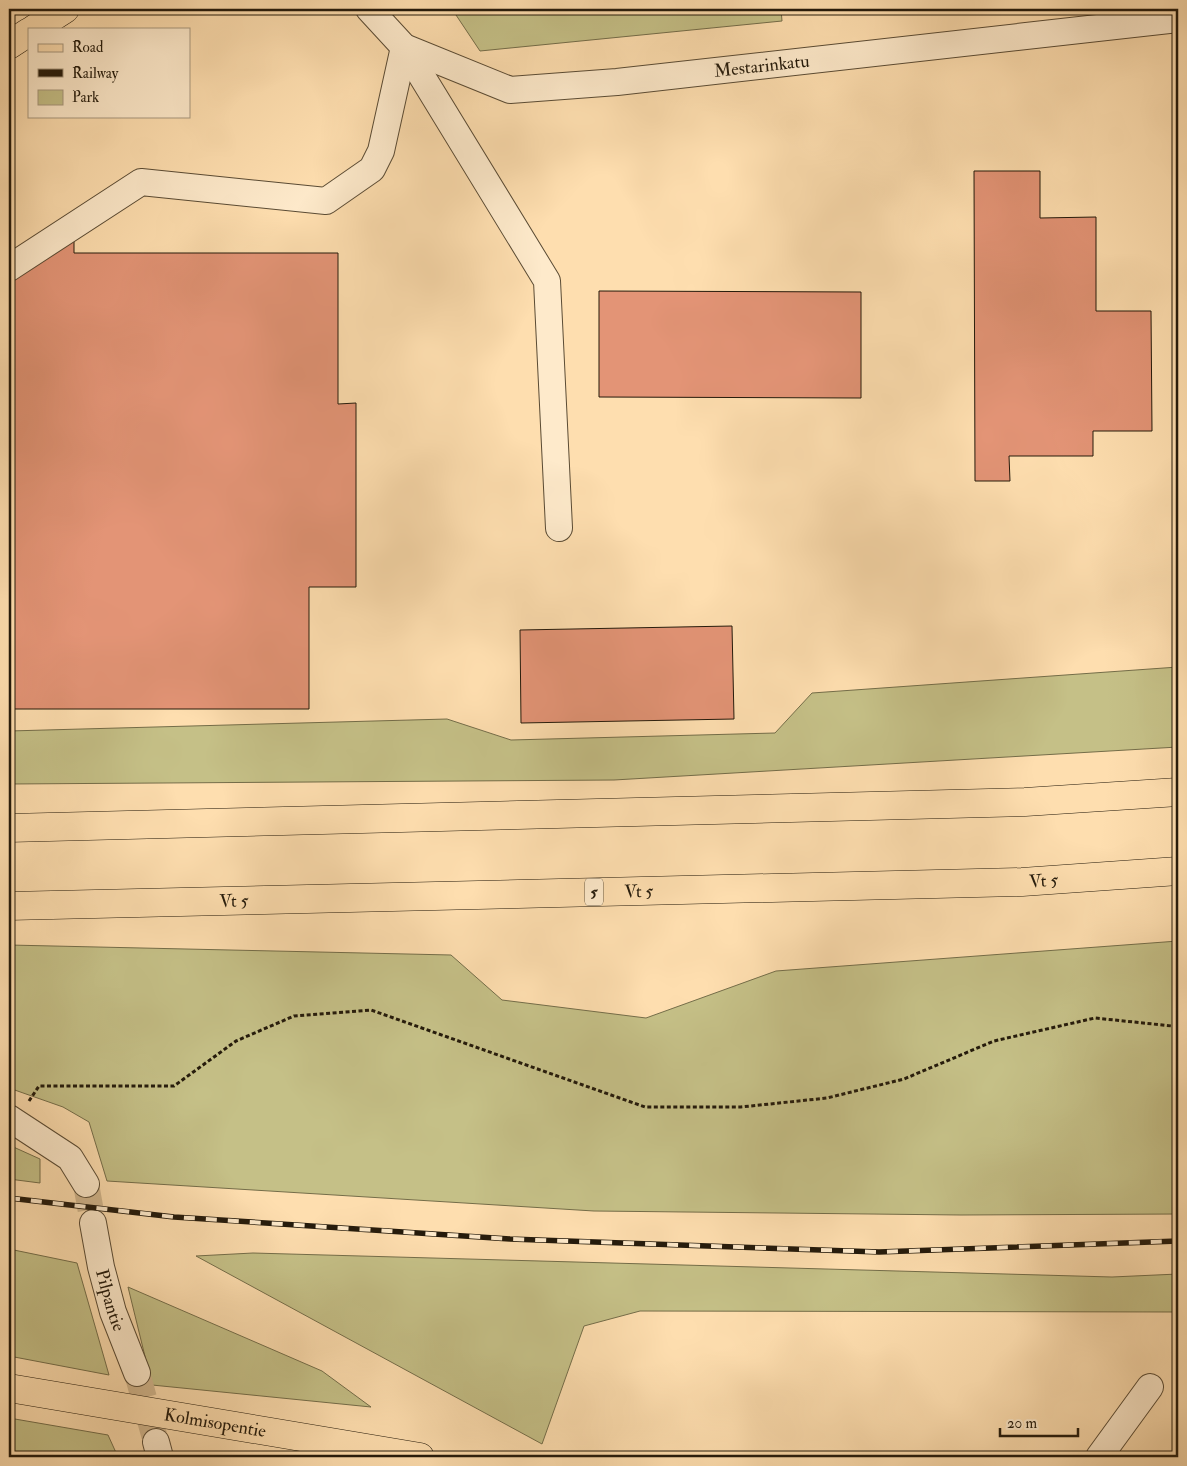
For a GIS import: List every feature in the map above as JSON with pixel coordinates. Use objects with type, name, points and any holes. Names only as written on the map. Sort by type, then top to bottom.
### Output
[{"type":"main road","points":[[36,28],[65,9]]},
{"type":"main road","points":[[9,45],[28,33]]},
{"type":"main road","points":[[9,828],[1026,802],[1178,792]]},
{"type":"main road","name":"Vt 5","points":[[9,906],[1022,882],[1178,871]]},
{"type":"main road","name":"Kolmisopentie","points":[[9,1388],[420,1457]]},
{"type":"street","name":"Mestarinkatu","points":[[369,9],[404,47],[510,90],[617,82],[1178,19]]},
{"type":"street","points":[[9,268],[141,182],[326,200],[372,169],[381,151],[404,47]]},
{"type":"street","points":[[404,47],[547,281],[559,528]]},
{"type":"street","points":[[12,1120],[70,1158],[86,1184]]},
{"type":"street","name":"Pilpantie","points":[[93,1223],[101,1267],[113,1312],[137,1372]]},
{"type":"street","points":[[1099,1457],[1150,1386]]},
{"type":"path","points":[[12,1120],[39,1086],[174,1086],[236,1041],[294,1016],[303,1015],[371,1010],[644,1107],[741,1107],[827,1098],[904,1079],[994,1042],[1095,1018],[1172,1026],[1178,1031]]},
{"type":"green space","points":[[452,9],[781,9],[782,21],[480,51]]},
{"type":"green space","points":[[1178,667],[1178,747],[614,780],[9,784],[9,731],[447,719],[511,740],[775,733],[812,693]]},
{"type":"green space","points":[[1178,941],[1178,1214],[961,1215],[594,1211],[107,1181],[89,1122],[63,1107],[9,1088],[9,945],[451,955],[502,1000],[646,1018],[776,971]]},
{"type":"green space","points":[[9,1145],[40,1159],[40,1183],[9,1179]]},
{"type":"green space","points":[[9,1249],[77,1263],[109,1375],[9,1356]]},
{"type":"green space","points":[[253,1253],[1112,1277],[1178,1274],[1178,1312],[640,1311],[584,1326],[542,1444],[196,1256]]},
{"type":"green space","points":[[128,1287],[322,1371],[371,1407],[152,1385]]},
{"type":"green space","points":[[9,1418],[108,1435],[118,1457],[9,1457]]},
{"type":"building","points":[[974,171],[1040,171],[1040,218],[1096,217],[1096,311],[1151,311],[1152,431],[1093,431],[1093,456],[1009,456],[1010,481],[975,481]]},
{"type":"building","points":[[74,234],[74,253],[338,253],[338,404],[356,403],[356,587],[309,587],[309,709],[9,709],[9,277]]},
{"type":"building","points":[[599,291],[861,292],[861,398],[599,397]]},
{"type":"building","points":[[732,626],[734,719],[521,723],[520,630]]},
{"type":"tunnel","points":[[86,1184],[93,1223]]},
{"type":"tunnel","points":[[137,1373],[156,1442]]},
{"type":"railway","points":[[9,1198],[174,1217],[510,1239],[879,1252],[1178,1241]]}]
